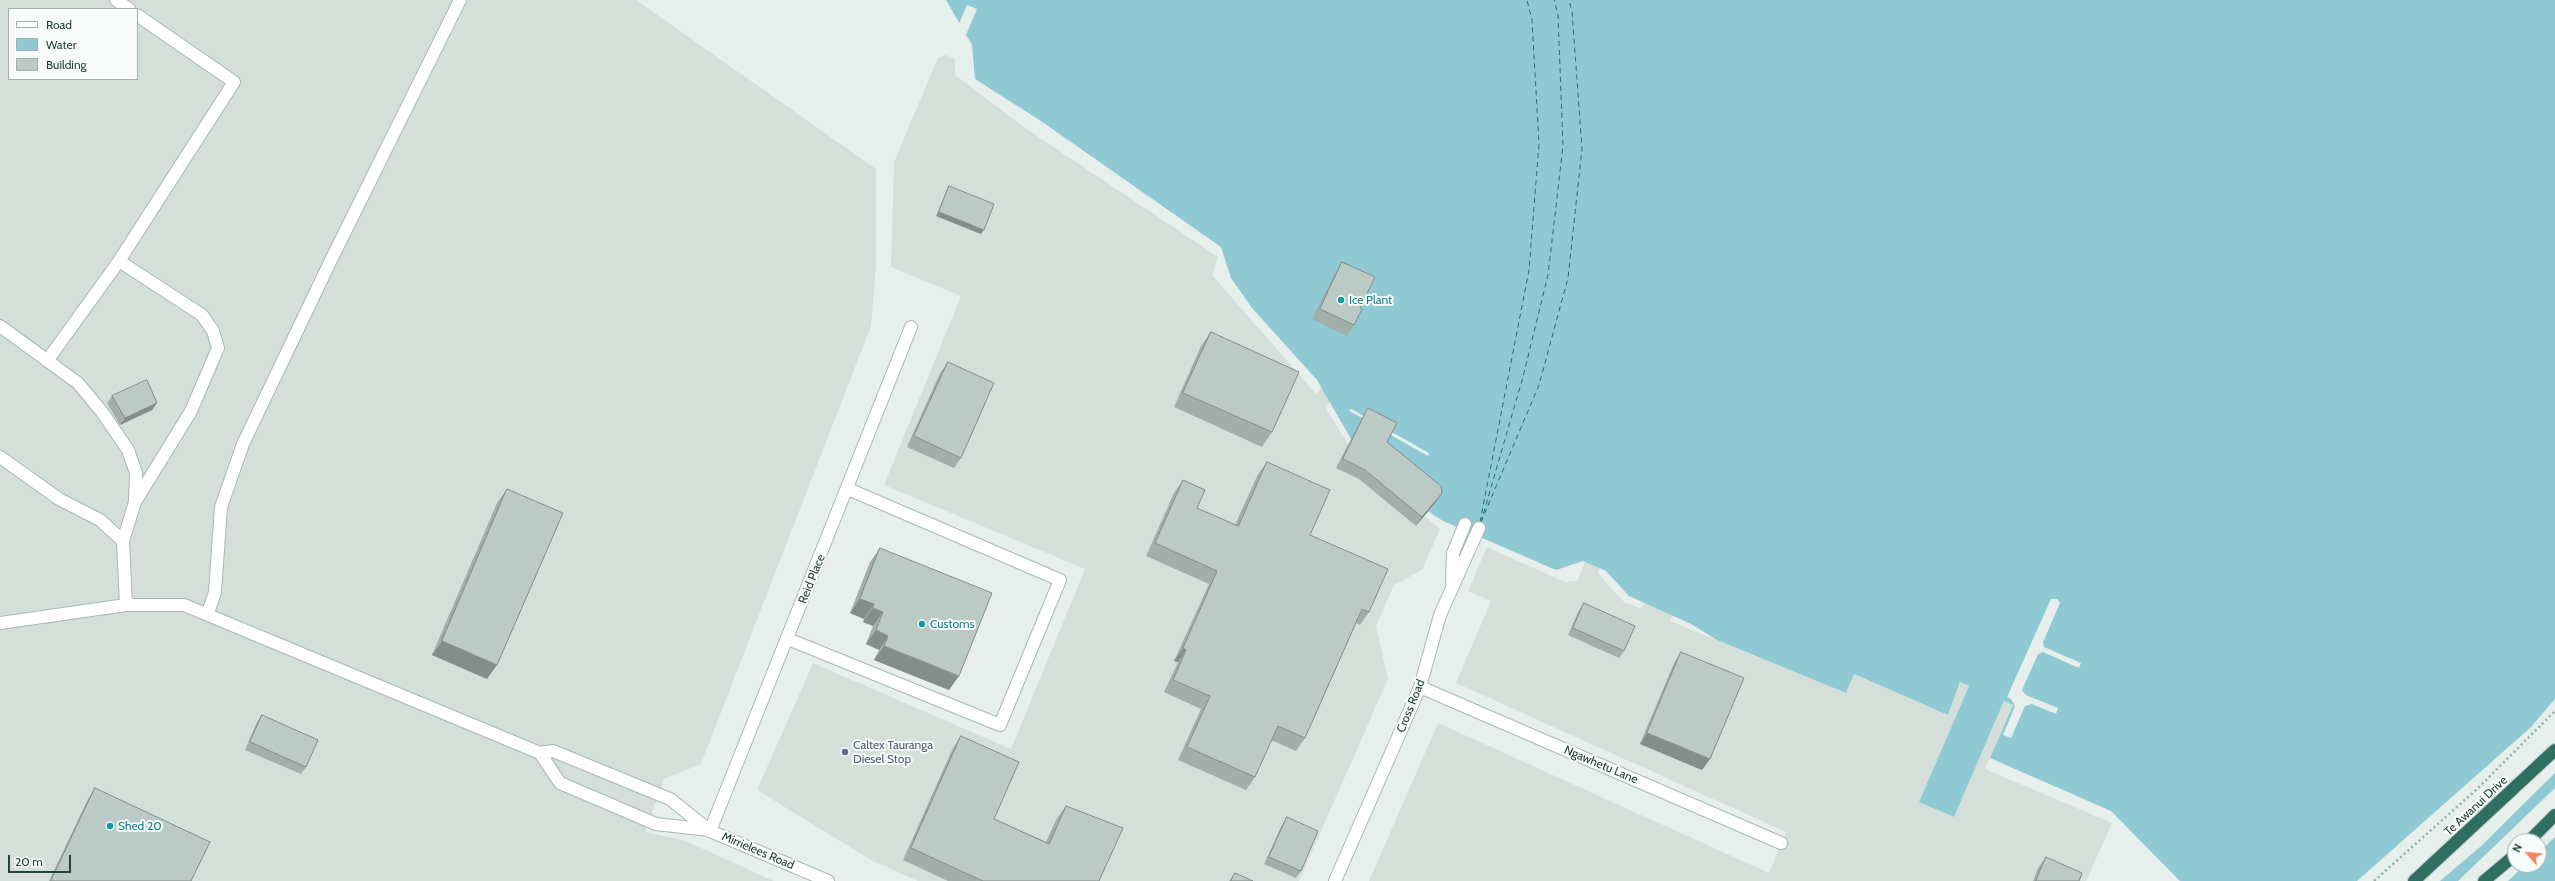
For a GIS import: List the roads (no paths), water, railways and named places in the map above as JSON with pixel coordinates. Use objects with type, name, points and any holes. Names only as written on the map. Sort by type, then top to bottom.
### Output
[{"type":"highway","name":"Te Awanui Drive","points":[[2414,881],[2555,750]]},
{"type":"highway","points":[[2537,833],[2555,815]]},
{"type":"highway","points":[[2484,881],[2507,862]]},
{"type":"street","points":[[116,0],[128,8]]},
{"type":"street","points":[[208,613],[215,592],[221,507],[243,444],[331,260],[460,0]]},
{"type":"street","points":[[47,360],[119,261],[234,82],[138,15]]},
{"type":"street","points":[[119,261],[202,315],[213,331],[218,348],[191,411],[135,502],[123,541],[126,605]]},
{"type":"street","points":[[0,326],[78,383],[128,450],[136,473],[135,502]]},
{"type":"street","name":"Reid Place","points":[[710,830],[848,489],[911,327]]},
{"type":"street","points":[[0,457],[59,499],[100,520],[123,541]]},
{"type":"street","points":[[788,639],[1000,725],[1060,580],[848,489]]},
{"type":"street","points":[[1452,588],[1453,553],[1465,524]]},
{"type":"street","name":"Cross Road","points":[[1335,881],[1420,687],[1440,615],[1479,528]]},
{"type":"street","points":[[0,623],[126,605],[184,605],[208,613],[540,753],[553,752],[670,799],[710,830]]},
{"type":"street","name":"Ngawhetu Lane","points":[[1420,687],[1781,843]]},
{"type":"street","points":[[540,753],[560,783],[656,824],[710,830]]},
{"type":"street","name":"Mirrielees Road","points":[[710,830],[828,881]]},
{"type":"water","points":[[946,0],[2555,0],[2555,881],[2180,881],[2111,811],[1990,758],[2013,705],[2004,701],[1954,817],[1919,802],[1969,686],[1960,682],[1948,715],[1854,674],[1846,693],[1717,640],[1691,624],[1629,596],[1606,571],[1583,561],[1556,570],[1443,521],[1428,511],[1351,439],[1317,380],[1252,308],[1231,278],[1221,247],[1041,121],[975,79],[972,45]]},
{"type":"place","name":"Ice Plant","points":[[1341,300]]},
{"type":"place","name":"Customs","points":[[922,624]]},
{"type":"place","name":"Caltex Tauranga Diesel Stop","points":[[845,752]]},
{"type":"place","name":"Shed 20","points":[[110,826]]}]
